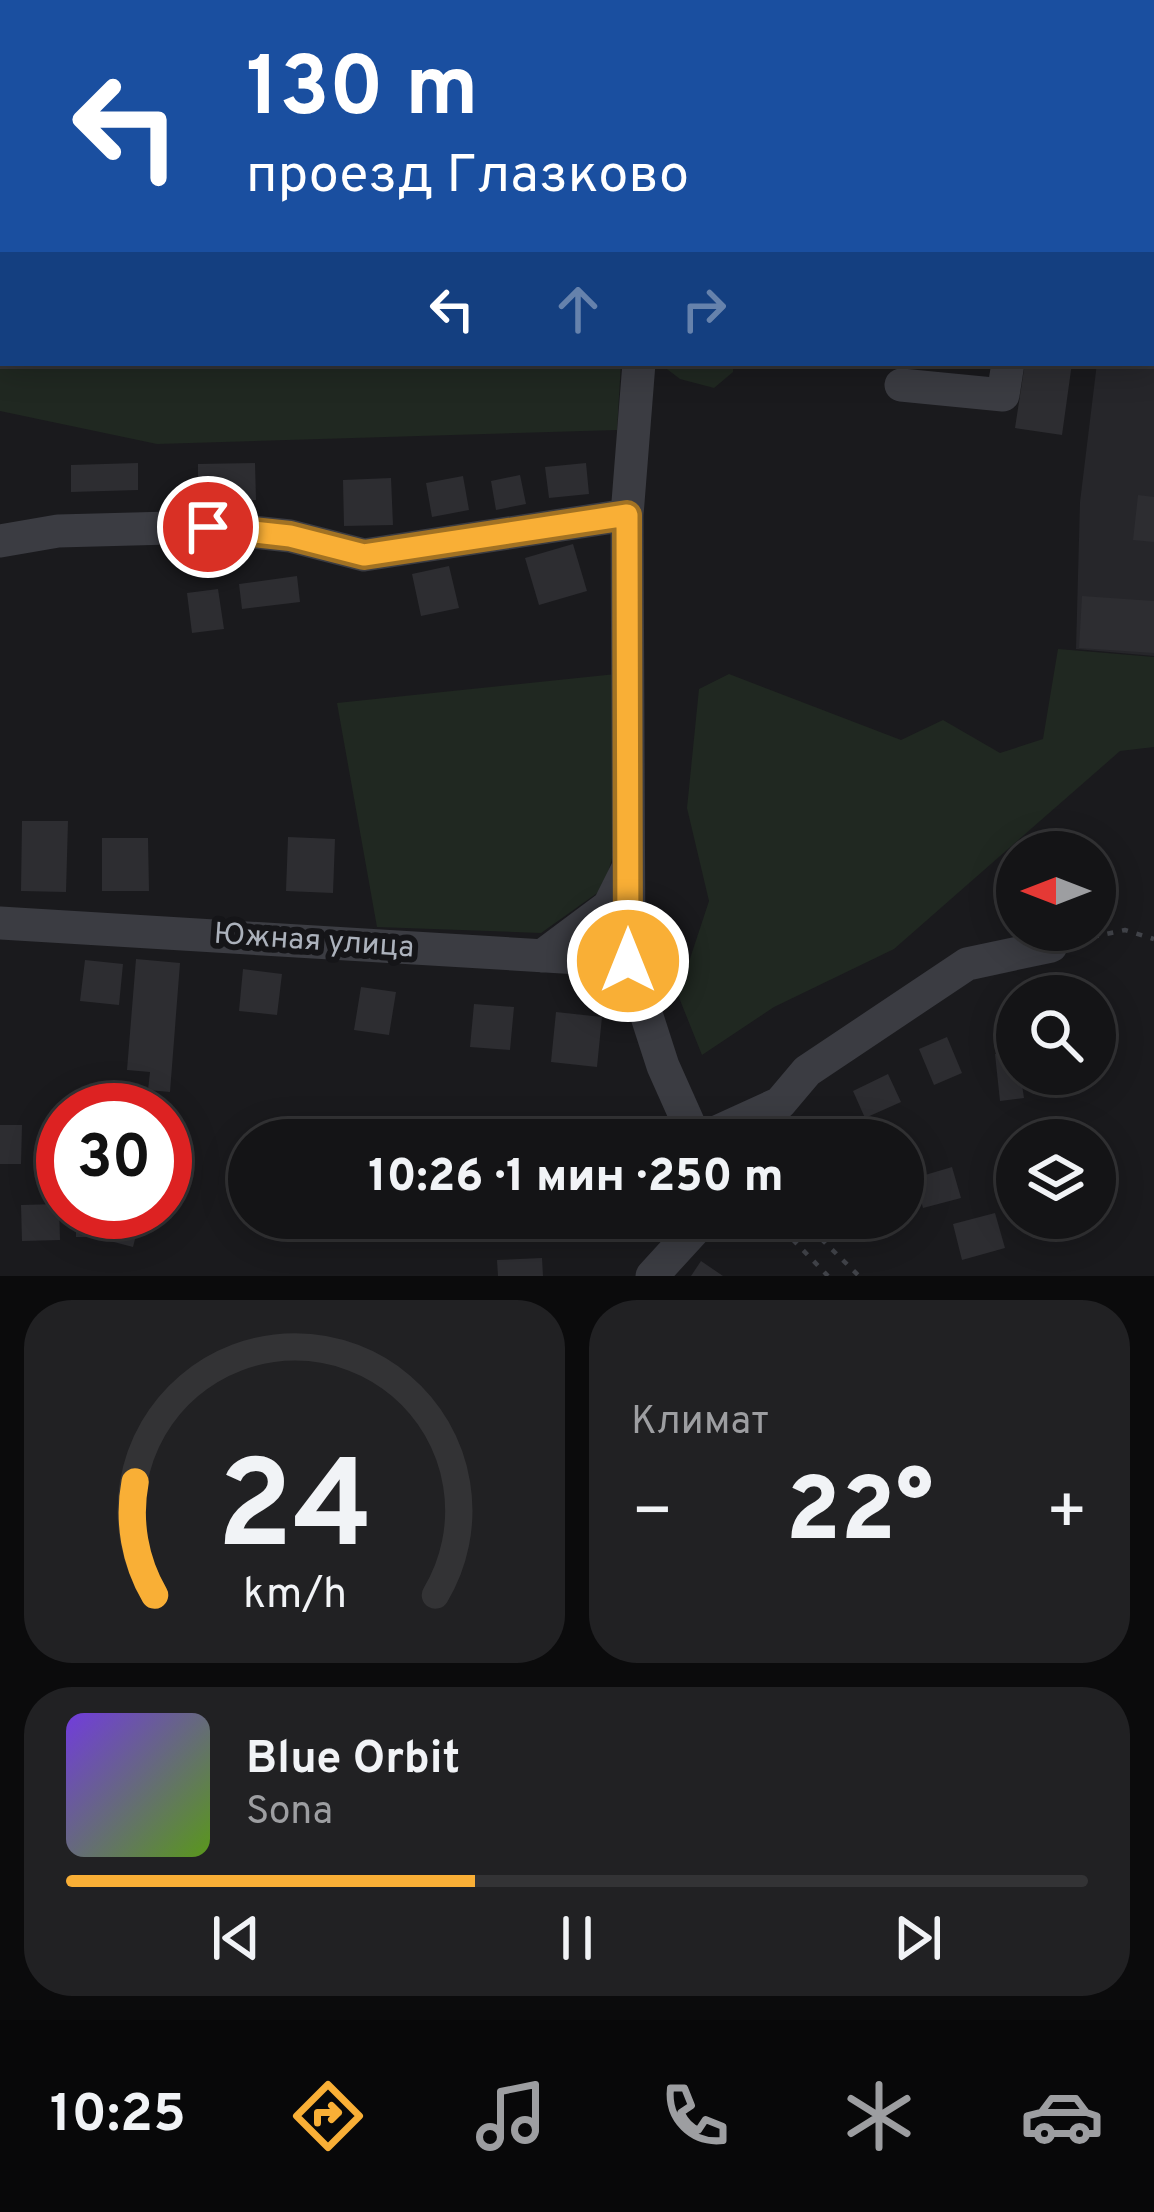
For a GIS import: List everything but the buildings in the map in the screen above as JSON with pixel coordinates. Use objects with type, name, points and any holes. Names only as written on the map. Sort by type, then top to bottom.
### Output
[{"type":"street","points":[[639,366],[627,515],[628,961],[663,1066],[688,1119]]},
{"type":"street","points":[[901,385],[1003,395],[1008,366]]},
{"type":"street","points":[[0,542],[58,531],[208,527],[290,536],[364,555],[627,515]]},
{"type":"street","points":[[542,956],[609,906],[628,869]]},
{"type":"street","name":"Южная улица","points":[[0,923],[628,961]]},
{"type":"street","points":[[745,1119],[780,1103],[807,1070],[967,964],[1028,951]]},
{"type":"street","points":[[652,1276],[685,1239]]},
{"type":"path","points":[[1116,932],[1154,939]]},
{"type":"path","points":[[792,1239],[827,1276]]},
{"type":"path","points":[[821,1239],[859,1276]]},
{"type":"shaded area","points":[[0,366],[621,366],[617,430],[157,444],[0,411]]},
{"type":"shaded area","points":[[663,366],[733,366],[733,372],[714,388],[680,379]]},
{"type":"shaded area","points":[[1097,366],[1154,366],[1154,656],[1076,649],[1080,502]]},
{"type":"shaded area","points":[[1058,649],[1154,657],[1154,747],[1120,751],[1029,831],[996,831],[996,860],[894,949],[774,1007],[702,1055],[678,995],[709,901],[687,808],[699,689],[729,674],[901,740],[943,720],[1000,753],[1043,739]]},
{"type":"shaded area","points":[[616,674],[614,852],[603,889],[541,933],[377,927],[337,703]]},
{"type":"route","points":[[208,527],[290,536],[364,555],[627,515],[628,961]]}]
